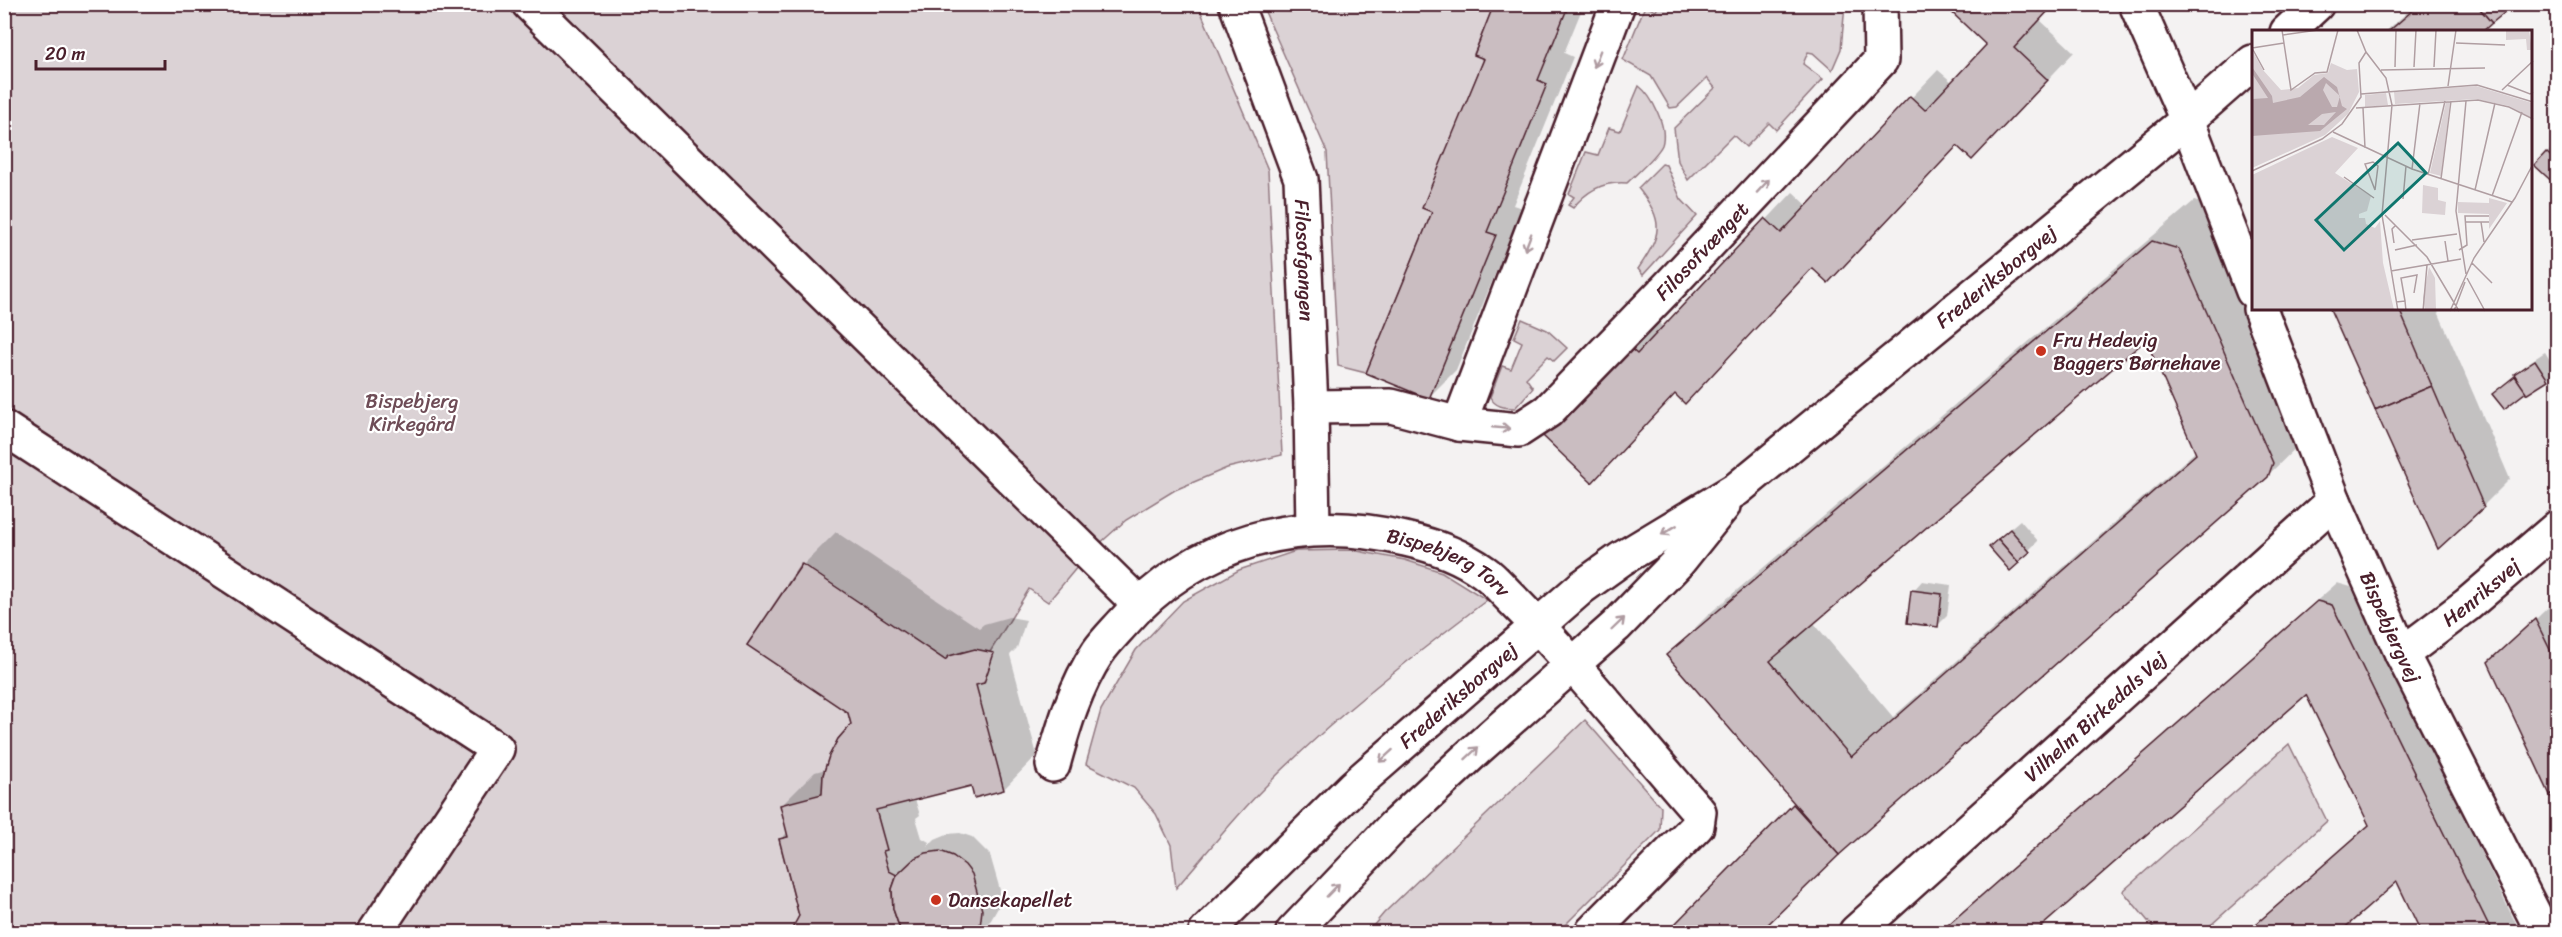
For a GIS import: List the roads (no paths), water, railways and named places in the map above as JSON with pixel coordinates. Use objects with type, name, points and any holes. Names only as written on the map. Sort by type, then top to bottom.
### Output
[{"type":"street","points":[[529,4],[1139,604]]},
{"type":"street","name":"Filosofgangen","points":[[1236,4],[1301,179],[1311,407],[1313,529]]},
{"type":"street","points":[[1460,424],[1618,4]]},
{"type":"street","name":"Filosofvænget","points":[[1311,407],[1391,406],[1460,424],[1518,430],[1548,411],[1677,278],[1881,60],[1880,4]]},
{"type":"street","points":[[2136,4],[2187,120],[2252,288]]},
{"type":"street","points":[[2289,30],[2317,4]]},
{"type":"street","name":"Frederiksborgvej","points":[[1206,933],[1401,742],[1582,587],[1621,559],[1737,489],[2187,120],[2252,63]]},
{"type":"street","name":"Bispebjergvej","points":[[2260,310],[2334,501],[2402,654],[2543,933]]},
{"type":"street","points":[[4,428],[497,749],[375,933]]},
{"type":"street","name":"Frederiksborgvej","points":[[1293,933],[1394,826],[1616,626],[1679,561],[1737,489]]},
{"type":"street","name":"Vilhelm Birkedals Vej","points":[[1856,933],[2334,501]]},
{"type":"street","name":"Henriksvej","points":[[2402,654],[2467,605],[2558,527]]},
{"type":"street","name":"Bispebjerg Torv","points":[[1053,765],[1070,705],[1098,651],[1139,604],[1169,580],[1237,544],[1274,534],[1313,529],[1373,531],[1431,545],[1485,572],[1572,664],[1699,812],[1697,826],[1592,933]]},
{"type":"street","points":[[1227,933],[1298,842]]},
{"type":"place","name":"Fru Hedevig Baggers Børnehave","points":[[2041,351]]},
{"type":"place","name":"Dansekapellet","points":[[936,900]]},
{"type":"park label","name":"Bispebjerg Kirkegård","points":[[412,412]]}]
